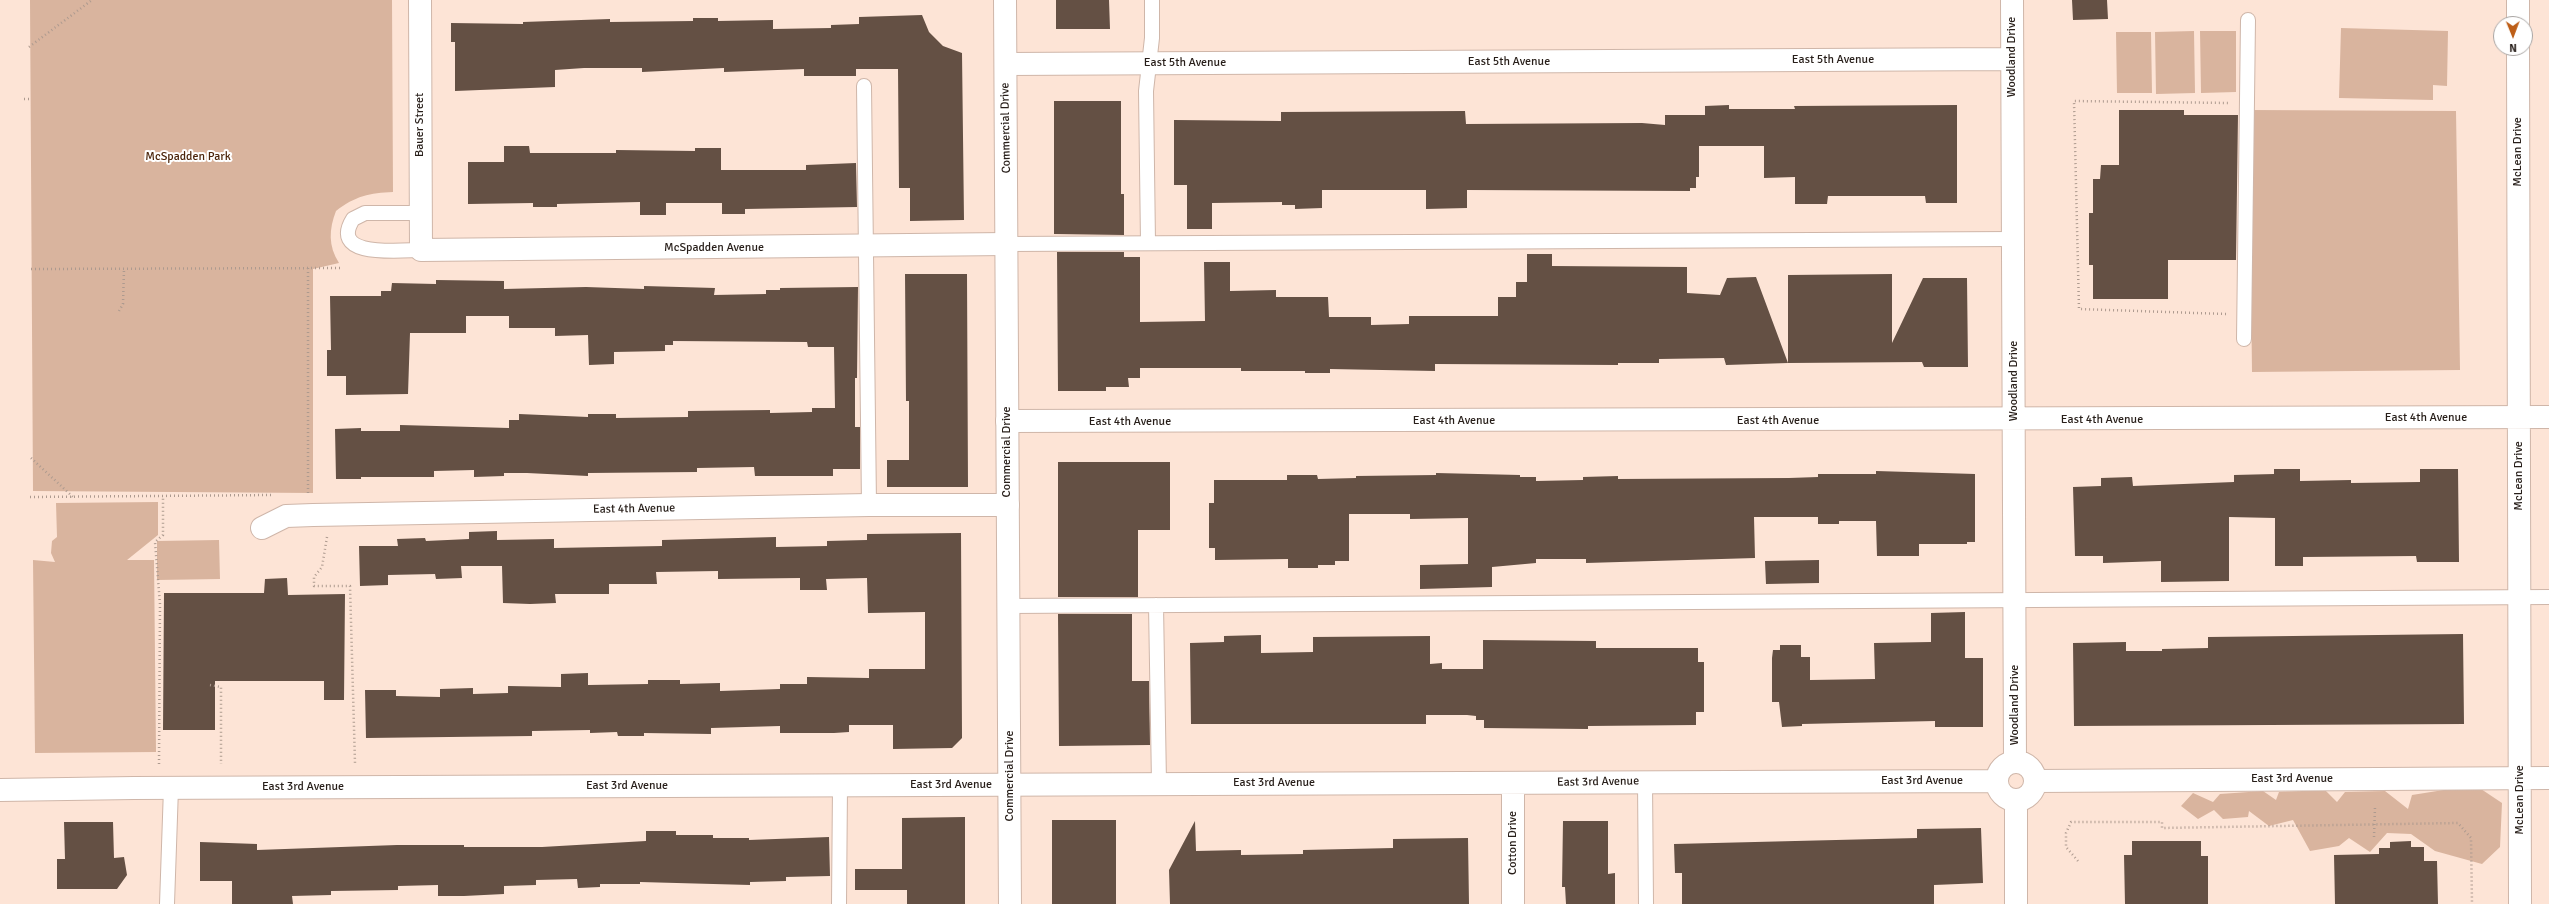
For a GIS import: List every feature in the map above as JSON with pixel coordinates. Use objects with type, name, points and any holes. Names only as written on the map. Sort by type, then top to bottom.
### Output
[{"type":"street","name":"Bauer Street","points":[[420,0],[421,250]]},
{"type":"street","name":"Commercial Drive","points":[[1005,0],[1010,904]]},
{"type":"street","name":"Woodland Drive","points":[[2012,0],[2015,762]]},
{"type":"street","points":[[2518,0],[2518,16]]},
{"type":"street","name":"McLean Drive","points":[[2518,56],[2520,904]]},
{"type":"street","name":"East 5th Avenue","points":[[1006,64],[2012,59]]},
{"type":"street","name":"McSpadden Avenue","points":[[421,250],[866,247],[1007,244]]},
{"type":"street","name":"East 4th Avenue","points":[[1007,421],[2014,420],[2549,417]]},
{"type":"street","name":"East 4th Avenue","points":[[262,528],[286,516],[313,515],[869,506],[1008,506]]},
{"type":"street","points":[[2015,762],[2030,767],[2036,781],[2030,794],[2016,800],[2003,794],[1997,781],[2002,767],[2015,762]]},
{"type":"street","name":"East 3rd Avenue","points":[[2036,781],[2549,778]]},
{"type":"street","name":"East 3rd Avenue","points":[[0,790],[1159,783],[1997,781]]},
{"type":"street","name":"Cotton Drive","points":[[1513,783],[1513,904]]},
{"type":"street","points":[[2016,800],[2016,904]]},
{"type":"lane","points":[[1148,243],[1146,92],[1152,38],[1152,0]]},
{"type":"lane","points":[[2244,339],[2248,20]]},
{"type":"lane","points":[[864,86],[869,506]]},
{"type":"lane","points":[[421,213],[365,213],[353,219],[348,231],[349,238],[355,245],[366,250],[421,250]]},
{"type":"lane","points":[[1007,244],[2014,239]]},
{"type":"lane","points":[[1008,606],[2549,598]]},
{"type":"lane","points":[[1156,606],[1159,783]]},
{"type":"lane","points":[[1645,781],[1646,904]]},
{"type":"lane","points":[[839,904],[840,786]]},
{"type":"lane","points":[[167,904],[171,788]]},
{"type":"path","points":[[29,47],[92,0]]},
{"type":"path","points":[[24,99],[30,99]]},
{"type":"path","points":[[2245,314],[2079,309],[2074,101],[2248,104]]},
{"type":"path","points":[[119,311],[123,304],[124,268]]},
{"type":"path","points":[[301,495],[308,495],[308,268]]},
{"type":"path","points":[[31,269],[343,268]]},
{"type":"path","points":[[31,458],[73,497]]},
{"type":"path","points":[[30,498],[280,495]]},
{"type":"path","points":[[159,764],[160,604],[155,542],[163,535],[163,496]]},
{"type":"path","points":[[328,531],[322,567],[314,577],[314,586],[350,586],[355,763]]},
{"type":"path","points":[[210,685],[221,687],[221,764]]},
{"type":"path","points":[[2374,807],[2374,837]]},
{"type":"path","points":[[2078,861],[2066,847],[2066,833],[2071,822],[2162,822],[2162,828],[2458,823],[2471,838],[2472,904]]},
{"type":"green space","name":"McSpadden Park","points":[[30,0],[392,0],[393,192],[363,196],[336,211],[332,224],[331,244],[335,257],[339,263],[313,269],[313,493],[33,491]]},
{"type":"green space","points":[[2341,28],[2448,31],[2447,86],[2433,85],[2433,100],[2339,98]]},
{"type":"green space","points":[[2194,31],[2195,93],[2156,94],[2155,32]]},
{"type":"green space","points":[[2200,31],[2236,31],[2236,92],[2201,93]]},
{"type":"green space","points":[[2116,32],[2151,32],[2152,93],[2117,93]]},
{"type":"green space","points":[[2249,110],[2456,111],[2460,370],[2252,372]]},
{"type":"green space","points":[[158,502],[158,535],[127,560],[154,560],[156,752],[35,753],[33,560],[55,562],[51,553],[52,541],[57,537],[56,503]]},
{"type":"green space","points":[[219,540],[220,579],[157,580],[157,541]]},
{"type":"green space","points":[[2475,785],[2502,803],[2500,847],[2482,864],[2435,851],[2411,834],[2387,833],[2370,852],[2349,838],[2339,846],[2310,851],[2293,820],[2269,826],[2249,811],[2248,817],[2223,819],[2214,810],[2198,819],[2181,806],[2193,793],[2213,802],[2220,794],[2263,791],[2276,800],[2279,792],[2325,790],[2337,802],[2345,792],[2385,791],[2408,809],[2412,795]]},
{"type":"building","points":[[1056,0],[1109,0],[1110,29],[1056,29]]},
{"type":"building","points":[[2072,0],[2107,0],[2108,19],[2073,20]]},
{"type":"building","points":[[922,15],[929,32],[943,46],[962,53],[964,220],[910,221],[910,188],[899,188],[898,69],[856,69],[856,76],[804,76],[804,69],[724,72],[724,68],[642,72],[642,68],[584,68],[555,70],[555,87],[455,91],[455,42],[451,42],[451,23],[523,24],[523,22],[610,19],[610,22],[693,21],[693,18],[718,18],[718,21],[773,20],[773,29],[831,28],[831,25],[859,24],[859,17]]},
{"type":"building","points":[[1054,101],[1121,101],[1121,194],[1124,194],[1124,235],[1054,234]]},
{"type":"building","points":[[1729,105],[1729,109],[1795,109],[1794,106],[1957,105],[1957,203],[1926,203],[1925,196],[1828,196],[1827,204],[1795,204],[1795,177],[1764,178],[1764,146],[1699,146],[1699,177],[1696,177],[1696,188],[1690,188],[1690,191],[1467,190],[1467,208],[1426,209],[1426,190],[1322,190],[1322,208],[1295,209],[1295,205],[1282,205],[1282,202],[1212,203],[1212,229],[1187,229],[1187,185],[1174,185],[1174,120],[1281,121],[1281,112],[1465,111],[1466,124],[1642,123],[1665,125],[1665,115],[1705,115],[1705,106]]},
{"type":"building","points":[[2119,110],[2184,110],[2184,115],[2238,115],[2236,260],[2168,260],[2168,299],[2093,299],[2093,265],[2089,265],[2089,213],[2093,213],[2093,179],[2100,179],[2101,165],[2119,165]]},
{"type":"building","points":[[504,146],[529,146],[530,153],[616,153],[616,150],[695,151],[695,148],[721,148],[721,170],[806,170],[806,165],[856,163],[857,207],[745,209],[745,214],[722,214],[722,203],[666,203],[666,215],[640,215],[640,202],[557,204],[557,207],[533,207],[533,203],[468,204],[468,162],[504,162]]},
{"type":"building","points":[[1057,252],[1124,252],[1124,257],[1140,257],[1140,322],[1205,321],[1204,262],[1230,262],[1230,291],[1276,290],[1276,297],[1328,297],[1329,317],[1371,317],[1371,325],[1409,324],[1409,316],[1498,316],[1498,297],[1516,297],[1516,282],[1527,282],[1527,254],[1552,254],[1552,266],[1687,267],[1687,293],[1720,295],[1727,278],[1756,277],[1788,363],[1726,365],[1724,358],[1659,359],[1659,363],[1618,363],[1618,365],[1435,364],[1435,371],[1330,369],[1330,373],[1305,373],[1305,371],[1241,371],[1241,368],[1140,368],[1140,378],[1128,378],[1129,387],[1106,387],[1106,391],[1058,391]]},
{"type":"building","points":[[905,274],[967,274],[968,487],[887,487],[887,460],[909,460],[909,401],[906,401]]},
{"type":"building","points":[[1892,274],[1892,343],[1923,278],[1967,278],[1968,367],[1924,367],[1922,362],[1788,363],[1788,275]]},
{"type":"building","points":[[436,280],[504,281],[504,289],[586,287],[644,289],[644,286],[715,288],[714,295],[766,294],[766,290],[780,290],[780,288],[858,287],[855,427],[860,427],[860,469],[833,469],[833,476],[755,476],[754,467],[697,468],[697,472],[588,473],[588,476],[504,473],[504,476],[474,477],[474,470],[434,471],[434,477],[361,477],[361,479],[336,479],[335,429],[361,428],[361,431],[400,431],[400,425],[509,428],[509,420],[519,420],[519,414],[588,417],[588,414],[616,414],[616,418],[688,417],[688,411],[770,410],[770,413],[812,412],[812,408],[835,408],[834,347],[808,347],[807,342],[673,341],[673,345],[665,345],[665,351],[614,352],[614,364],[589,365],[588,335],[555,336],[555,328],[509,328],[509,316],[466,316],[466,333],[410,333],[408,394],[346,395],[346,376],[327,376],[327,350],[331,350],[330,296],[381,296],[381,291],[391,291],[392,283],[436,284]]},
{"type":"building","points":[[1058,462],[1170,462],[1170,530],[1138,530],[1138,597],[1058,597]]},
{"type":"building","points":[[2274,469],[2300,469],[2300,481],[2351,480],[2351,483],[2420,482],[2420,469],[2458,469],[2459,562],[2417,562],[2416,556],[2303,557],[2303,566],[2275,566],[2275,518],[2229,517],[2229,581],[2161,582],[2161,561],[2103,563],[2103,556],[2075,556],[2073,487],[2101,486],[2101,478],[2132,477],[2133,486],[2234,482],[2234,475],[2274,474]]},
{"type":"building","points":[[1876,471],[1975,474],[1975,542],[1967,542],[1967,544],[1919,544],[1919,556],[1877,556],[1876,521],[1839,521],[1839,524],[1818,524],[1818,517],[1754,517],[1755,558],[1586,563],[1586,559],[1536,559],[1536,563],[1492,567],[1492,587],[1420,589],[1420,565],[1468,564],[1468,518],[1410,519],[1410,514],[1349,514],[1349,561],[1335,561],[1335,565],[1318,565],[1318,568],[1288,568],[1288,559],[1215,560],[1215,548],[1209,548],[1209,503],[1214,503],[1214,480],[1287,480],[1287,475],[1317,475],[1318,479],[1356,478],[1356,476],[1436,475],[1436,473],[1520,475],[1520,477],[1536,477],[1536,481],[1583,480],[1583,477],[1618,476],[1618,479],[1789,478],[1818,477],[1818,474],[1876,474]]},
{"type":"building","points":[[497,531],[497,540],[554,539],[554,548],[662,546],[662,540],[776,537],[776,547],[827,546],[827,541],[867,540],[867,534],[961,533],[962,738],[952,748],[893,749],[893,725],[849,725],[849,732],[834,733],[780,733],[780,726],[711,728],[711,734],[644,733],[644,736],[618,736],[617,732],[590,733],[590,730],[532,731],[532,736],[366,738],[365,690],[396,690],[396,696],[440,697],[440,689],[473,688],[473,694],[508,693],[508,686],[561,687],[561,674],[588,673],[588,685],[648,684],[648,680],[680,680],[680,684],[720,683],[720,691],[780,689],[780,684],[807,684],[807,677],[869,678],[869,669],[925,669],[925,612],[868,613],[867,578],[826,579],[827,590],[800,590],[800,578],[718,579],[718,571],[656,572],[657,584],[609,584],[609,594],[555,594],[556,603],[530,604],[503,603],[502,566],[461,566],[462,578],[436,579],[435,574],[388,575],[388,585],[360,586],[359,546],[398,546],[397,539],[425,538],[426,541],[469,539],[469,532]]},
{"type":"building","points":[[1819,560],[1819,583],[1766,584],[1765,561]]},
{"type":"building","points":[[287,578],[288,595],[345,594],[344,700],[324,700],[324,681],[215,681],[215,730],[163,730],[164,593],[264,593],[265,579]]},
{"type":"building","points":[[1965,612],[1965,658],[1983,658],[1983,727],[1935,727],[1935,721],[1802,724],[1802,726],[1782,727],[1779,702],[1772,702],[1773,650],[1780,650],[1780,645],[1801,645],[1801,657],[1810,657],[1810,680],[1875,679],[1874,643],[1931,642],[1931,613]]},
{"type":"building","points":[[1058,614],[1132,614],[1132,681],[1149,681],[1150,745],[1059,746]]},
{"type":"building","points":[[2463,634],[2464,724],[2074,726],[2073,643],[2126,642],[2126,651],[2162,651],[2162,649],[2208,648],[2208,637]]},
{"type":"building","points":[[1261,635],[1261,653],[1313,652],[1313,637],[1430,636],[1430,664],[1442,663],[1442,669],[1483,669],[1483,640],[1596,641],[1596,648],[1698,648],[1698,662],[1704,662],[1704,712],[1696,712],[1696,725],[1588,726],[1588,729],[1484,728],[1484,720],[1476,720],[1476,716],[1467,715],[1426,715],[1426,724],[1191,724],[1190,643],[1224,642],[1224,636]]},
{"type":"building","points":[[965,817],[965,904],[907,904],[907,890],[855,890],[855,869],[902,869],[902,818]]},
{"type":"building","points":[[1052,820],[1116,820],[1116,904],[1052,904]]},
{"type":"building","points":[[1195,821],[1196,851],[1241,850],[1241,855],[1303,854],[1303,850],[1393,848],[1393,839],[1468,838],[1469,904],[1170,904],[1169,870]]},
{"type":"building","points":[[1563,821],[1608,821],[1608,874],[1615,873],[1615,904],[1566,904],[1565,887],[1562,887]]},
{"type":"building","points":[[64,822],[113,822],[114,858],[124,857],[127,875],[117,889],[57,889],[57,859],[65,859]]},
{"type":"building","points":[[1981,828],[1983,883],[1934,885],[1934,904],[1682,904],[1682,873],[1675,873],[1674,844],[1917,838],[1917,829]]},
{"type":"building","points":[[646,831],[676,831],[676,835],[713,835],[713,838],[749,838],[749,840],[829,837],[830,876],[786,877],[786,881],[750,882],[750,885],[640,882],[640,884],[600,884],[600,887],[578,888],[577,879],[536,880],[536,885],[504,886],[504,894],[464,896],[438,896],[438,885],[398,886],[398,890],[331,891],[331,895],[292,896],[293,904],[232,904],[232,881],[200,881],[200,842],[257,844],[257,850],[397,845],[542,847],[646,841]]},
{"type":"building","points":[[2132,841],[2201,841],[2201,856],[2208,856],[2208,904],[2125,904],[2124,855],[2132,855]]},
{"type":"building","points":[[2411,841],[2411,847],[2424,847],[2424,861],[2437,861],[2438,904],[2335,904],[2334,855],[2379,854],[2379,848],[2390,848],[2390,842]]}]
